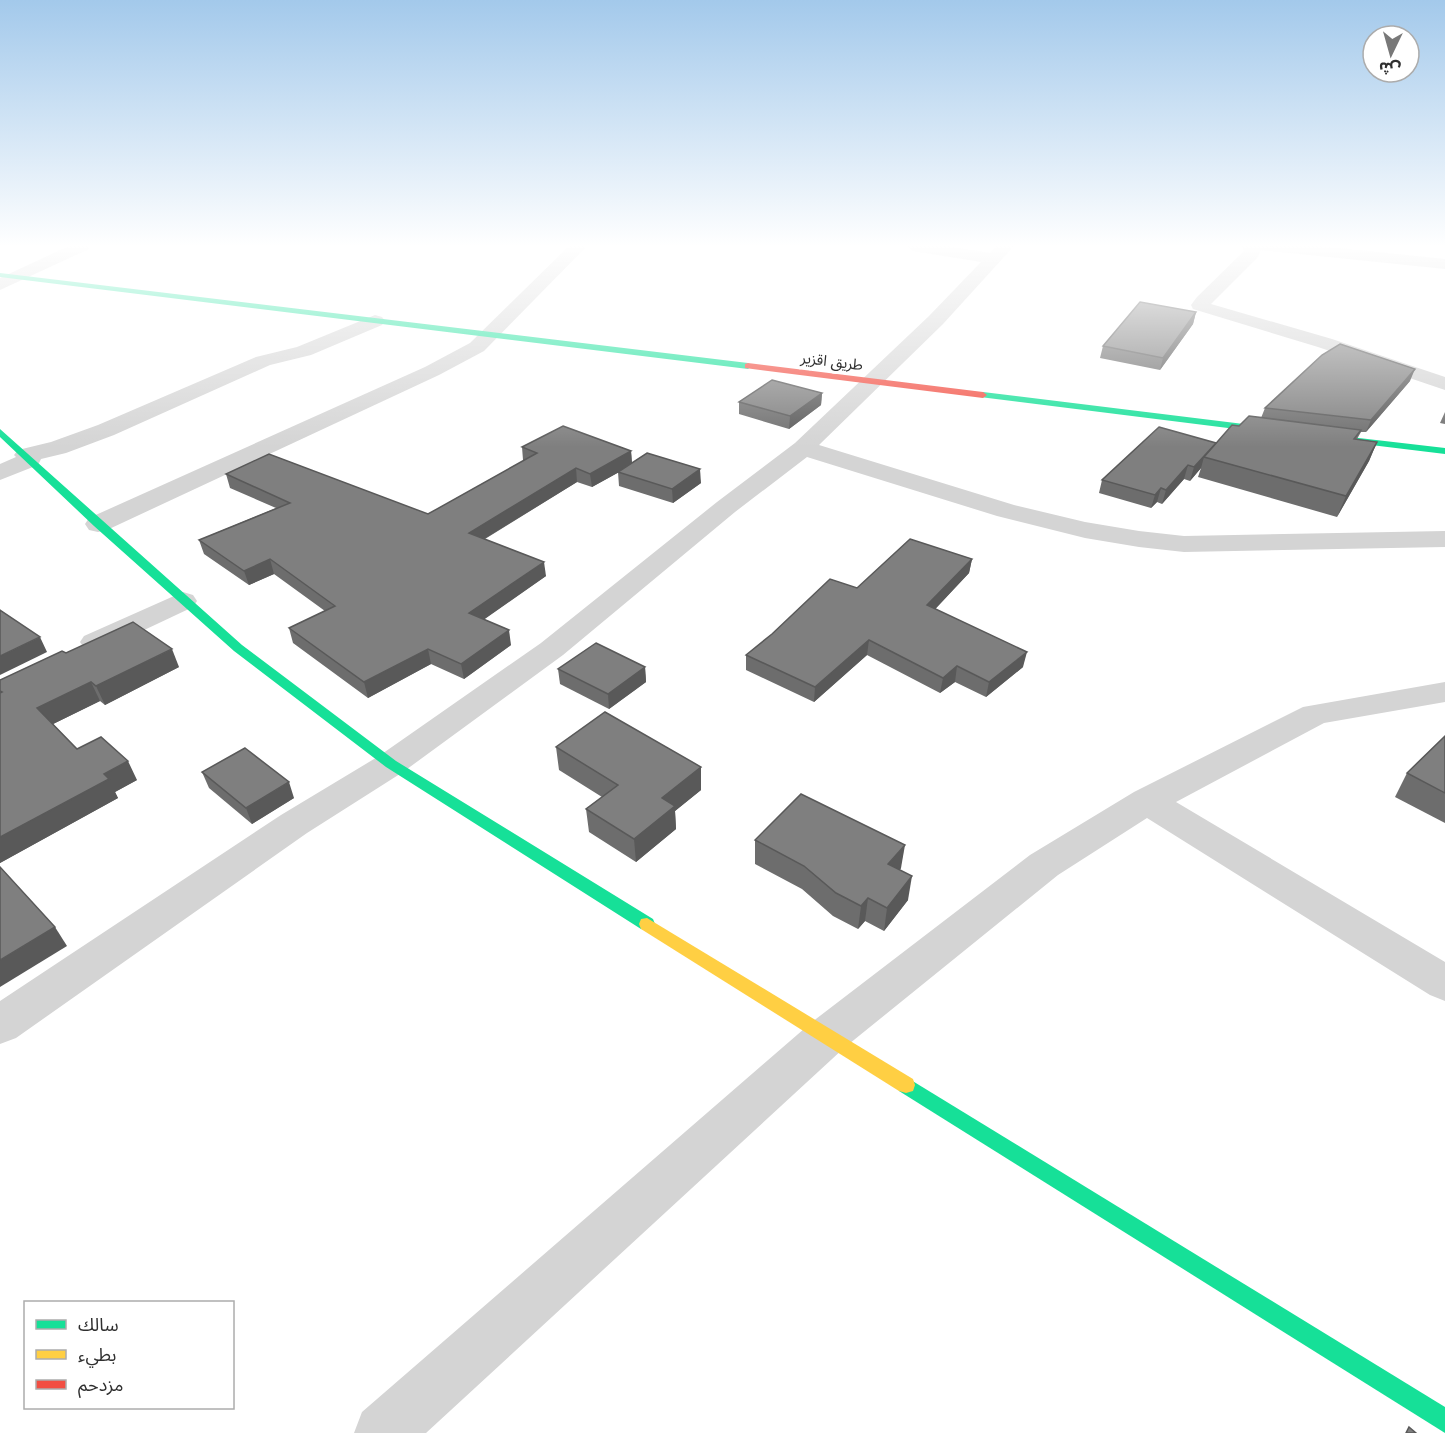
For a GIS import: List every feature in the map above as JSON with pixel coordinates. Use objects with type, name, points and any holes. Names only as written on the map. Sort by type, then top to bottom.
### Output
[{"type":"street","name":"طريق اقزير","points":[[307,313],[1290,433]]},
{"type":"street","points":[[98,524],[432,371],[477,347],[511,313]]},
{"type":"street","points":[[0,1025],[294,824],[391,764],[552,649],[802,448],[872,383],[942,313]]},
{"type":"street","points":[[1219,313],[1325,343],[1445,384]]},
{"type":"street","points":[[0,473],[28,457],[106,430],[263,361],[304,351],[375,321]]},
{"type":"street","points":[[0,432],[98,524],[238,648],[391,764],[1445,1421]]},
{"type":"street","points":[[1323,437],[1445,451]]},
{"type":"street","points":[[802,448],[1006,510],[1085,530],[1139,540],[1184,544],[1445,539]]},
{"type":"street","points":[[68,655],[183,601]]},
{"type":"street","points":[[383,1433],[828,1035],[1044,865],[1147,801],[1315,714],[1445,692]]},
{"type":"street","points":[[1147,801],[1445,983]]},
{"type":"building","points":[[1131,313],[1195,313],[1163,358],[1103,346]]},
{"type":"building","points":[[1340,344],[1415,369],[1371,420],[1265,408],[1322,355]]},
{"type":"building","points":[[772,380],[822,393],[790,416],[739,402]]},
{"type":"building","points":[[1249,416],[1361,430],[1354,439],[1377,442],[1346,496],[1204,457],[1232,425],[1239,426]]},
{"type":"building","points":[[563,426],[631,451],[590,474],[576,468],[469,533],[544,562],[469,613],[509,630],[461,664],[428,649],[364,682],[289,628],[335,606],[270,559],[244,571],[199,540],[290,503],[226,474],[269,454],[428,514],[537,453],[522,447]]},
{"type":"building","points":[[1159,427],[1216,443],[1194,467],[1188,465],[1166,490],[1161,488],[1155,495],[1102,480]]},
{"type":"building","points":[[647,453],[700,469],[672,489],[618,472]]},
{"type":"building","points":[[910,539],[972,559],[927,605],[1027,652],[989,682],[957,666],[943,678],[869,640],[815,687],[746,655],[772,634],[830,579],[857,588]]},
{"type":"building","points":[[0,610],[40,637],[0,656]]},
{"type":"building","points":[[133,622],[172,649],[96,686],[91,682],[37,708],[77,749],[101,737],[128,761],[104,774],[109,779],[0,837],[0,693],[2,692],[0,691],[0,680]]},
{"type":"building","points":[[596,643],[645,667],[608,694],[558,669]]},
{"type":"building","points":[[605,712],[701,767],[662,798],[675,806],[634,839],[586,809],[618,785],[556,747]]},
{"type":"building","points":[[1445,736],[1445,793],[1407,773]]},
{"type":"building","points":[[245,748],[289,782],[246,808],[202,772]]},
{"type":"building","points":[[801,794],[905,845],[888,864],[912,876],[887,908],[868,898],[861,906],[836,893],[804,866],[755,840]]},
{"type":"building","points":[[0,867],[55,927],[0,960]]},
{"type":"building","points":[[1409,1427],[1416,1433],[1406,1433]]},
{"type":"traffic: fast","points":[[311,313],[748,366]]},
{"type":"traffic: fast","points":[[983,395],[1276,431]]},
{"type":"traffic: fast","points":[[0,432],[98,524],[238,648],[391,764],[647,924]]},
{"type":"traffic: fast","points":[[1333,438],[1445,451]]},
{"type":"traffic: fast","points":[[906,1085],[1445,1421]]},
{"type":"traffic: slow","points":[[647,924],[906,1085]]},
{"type":"traffic: jam","points":[[748,366],[983,395]]}]
